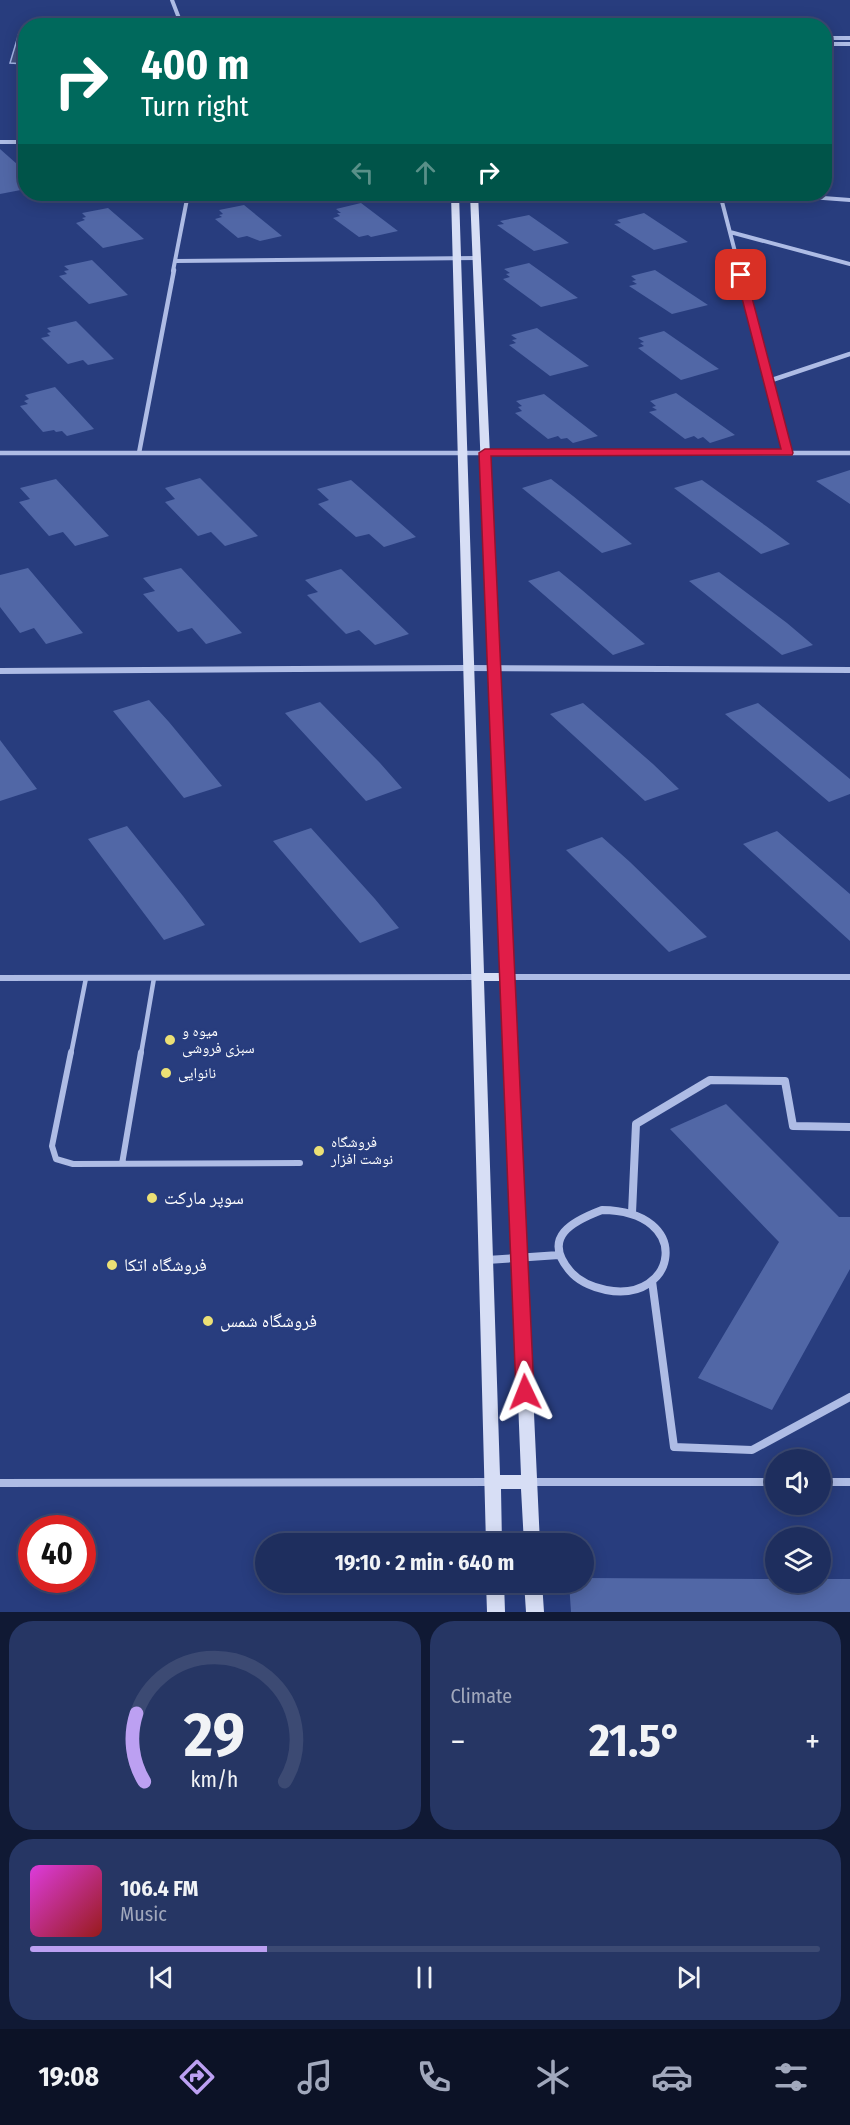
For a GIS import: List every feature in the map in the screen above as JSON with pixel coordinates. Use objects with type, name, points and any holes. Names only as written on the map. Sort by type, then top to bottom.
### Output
[{"type":"street","points":[[172,0],[179,18]]},
{"type":"street","points":[[832,38],[850,38]]},
{"type":"street","points":[[832,44],[850,44]]},
{"type":"street","points":[[0,142],[18,142]]},
{"type":"street","points":[[832,197],[850,200]]},
{"type":"street","points":[[139,453],[187,201]]},
{"type":"street","points":[[454,201],[494,1533]]},
{"type":"street","points":[[474,201],[531,1533]]},
{"type":"street","points":[[722,201],[788,453]]},
{"type":"street","points":[[730,232],[850,264]]},
{"type":"street","points":[[175,261],[477,258]]},
{"type":"street","points":[[769,381],[850,354]]},
{"type":"street","points":[[0,453],[850,453]]},
{"type":"street","points":[[0,671],[468,668],[850,670]]},
{"type":"street","points":[[0,978],[850,976]]},
{"type":"street","points":[[632,1213],[636,1124],[710,1080],[785,1081],[793,1126],[850,1127]]},
{"type":"street","points":[[602,1210],[632,1213],[656,1227],[664,1238],[668,1250],[661,1272],[652,1281],[639,1288],[624,1291],[593,1288],[579,1282],[568,1272],[559,1255],[559,1238],[574,1219],[602,1210]]},
{"type":"street","points":[[486,1260],[559,1255]]},
{"type":"street","points":[[652,1281],[674,1447],[752,1450],[850,1397]]},
{"type":"street","points":[[0,1483],[765,1482]]},
{"type":"street","points":[[831,1482],[850,1482]]},
{"type":"street","points":[[495,1593],[496,1612]]},
{"type":"street","points":[[534,1593],[535,1612]]},
{"type":"lane","points":[[86,978],[52,1146],[56,1159],[73,1164],[300,1163]]},
{"type":"lane","points":[[122,1164],[154,978]]},
{"type":"water","points":[[18,36],[18,64],[10,63]]},
{"type":"building","points":[[0,149],[18,165],[18,191],[0,194]]},
{"type":"building","points":[[361,203],[398,231],[371,237],[368,235],[359,237],[333,218],[340,216],[337,213],[341,213],[336,209]]},
{"type":"building","points":[[244,205],[282,236],[260,241],[247,236],[238,238],[215,219],[222,217],[219,215],[223,214],[219,210]]},
{"type":"building","points":[[108,208],[144,239],[103,248],[76,223],[85,220],[82,218],[86,217],[82,213]]},
{"type":"building","points":[[644,213],[688,242],[654,250],[614,224],[621,223],[617,220]]},
{"type":"building","points":[[529,215],[569,243],[534,251],[497,225],[504,224],[500,221]]},
{"type":"building","points":[[92,260],[128,295],[89,304],[59,276],[67,274],[64,271],[69,270],[64,266]]},
{"type":"building","points":[[529,263],[578,298],[541,307],[503,279],[510,277],[506,274],[510,273],[504,269]]},
{"type":"building","points":[[655,270],[708,305],[672,314],[629,286],[637,284],[632,281],[636,280],[631,276]]},
{"type":"building","points":[[76,321],[114,359],[88,365],[83,360],[68,364],[41,338],[50,336],[47,333],[51,332],[47,328]]},
{"type":"building","points":[[537,328],[589,366],[550,376],[509,345],[516,343],[512,340],[517,339],[511,335]]},
{"type":"building","points":[[664,331],[719,369],[681,380],[638,348],[644,346],[640,343],[644,342],[638,338]]},
{"type":"building","points":[[55,387],[94,429],[67,436],[62,431],[43,432],[20,406],[28,404],[24,401],[29,399],[25,395]]},
{"type":"building","points":[[676,393],[735,435],[710,443],[703,437],[698,439],[694,436],[685,439],[649,412],[657,410],[652,407],[656,406],[650,401]]},
{"type":"building","points":[[544,394],[598,436],[573,443],[567,438],[561,439],[558,436],[548,439],[515,413],[522,411],[518,407],[522,406],[516,401]]},
{"type":"building","points":[[850,470],[850,504],[816,481]]},
{"type":"building","points":[[200,478],[258,536],[225,546],[211,532],[198,536],[165,502],[175,499],[165,488]]},
{"type":"building","points":[[56,479],[109,536],[75,546],[63,532],[49,536],[19,502],[30,499],[20,488]]},
{"type":"building","points":[[551,479],[632,544],[602,553],[522,488]]},
{"type":"building","points":[[351,480],[416,537],[384,547],[369,534],[356,537],[318,504],[329,500],[317,489]]},
{"type":"building","points":[[702,480],[790,544],[761,554],[674,488]]},
{"type":"building","points":[[28,568],[83,633],[46,644],[34,628],[20,633],[0,607],[0,575]]},
{"type":"building","points":[[181,568],[242,633],[206,644],[192,628],[178,632],[143,594],[155,591],[143,578]]},
{"type":"building","points":[[341,569],[409,634],[375,645],[359,630],[346,634],[307,595],[318,592],[305,580]]},
{"type":"building","points":[[559,571],[645,644],[613,655],[528,581]]},
{"type":"building","points":[[719,572],[813,645],[782,655],[689,581]]},
{"type":"building","points":[[149,700],[222,786],[184,798],[113,711]]},
{"type":"building","points":[[320,702],[402,788],[366,801],[285,713]]},
{"type":"building","points":[[583,703],[679,789],[645,801],[550,714]]},
{"type":"building","points":[[758,703],[850,779],[850,794],[829,802],[725,714]]},
{"type":"building","points":[[0,740],[37,789],[0,801]]},
{"type":"building","points":[[127,826],[205,925],[164,940],[88,839]]},
{"type":"building","points":[[311,828],[399,928],[360,943],[273,841]]},
{"type":"building","points":[[777,831],[850,894],[850,941],[743,844]]},
{"type":"building","points":[[602,837],[707,937],[669,952],[566,850]]},
{"type":"building","points":[[726,1104],[839,1217],[850,1217],[850,1269],[772,1410],[698,1378],[779,1242],[670,1129]]},
{"type":"building","points":[[594,1578],[765,1579],[765,1593],[831,1593],[831,1579],[850,1579],[850,1612],[571,1612],[570,1593],[594,1593]]},
{"type":"place","name":"میوه و سبزی فروشی","points":[[170,1040]]},
{"type":"place","name":"نانوایی","points":[[166,1073]]},
{"type":"place","name":"فروشگاه نوشت افزار","points":[[319,1151]]},
{"type":"place","name":"سوپر مارکت","points":[[152,1198]]},
{"type":"place","name":"فروشگاه اتکا","points":[[112,1265]]},
{"type":"place","name":"فروشگاه شمس","points":[[208,1321]]},
{"type":"route","points":[[525,1392],[485,453],[788,453],[741,275]]}]
